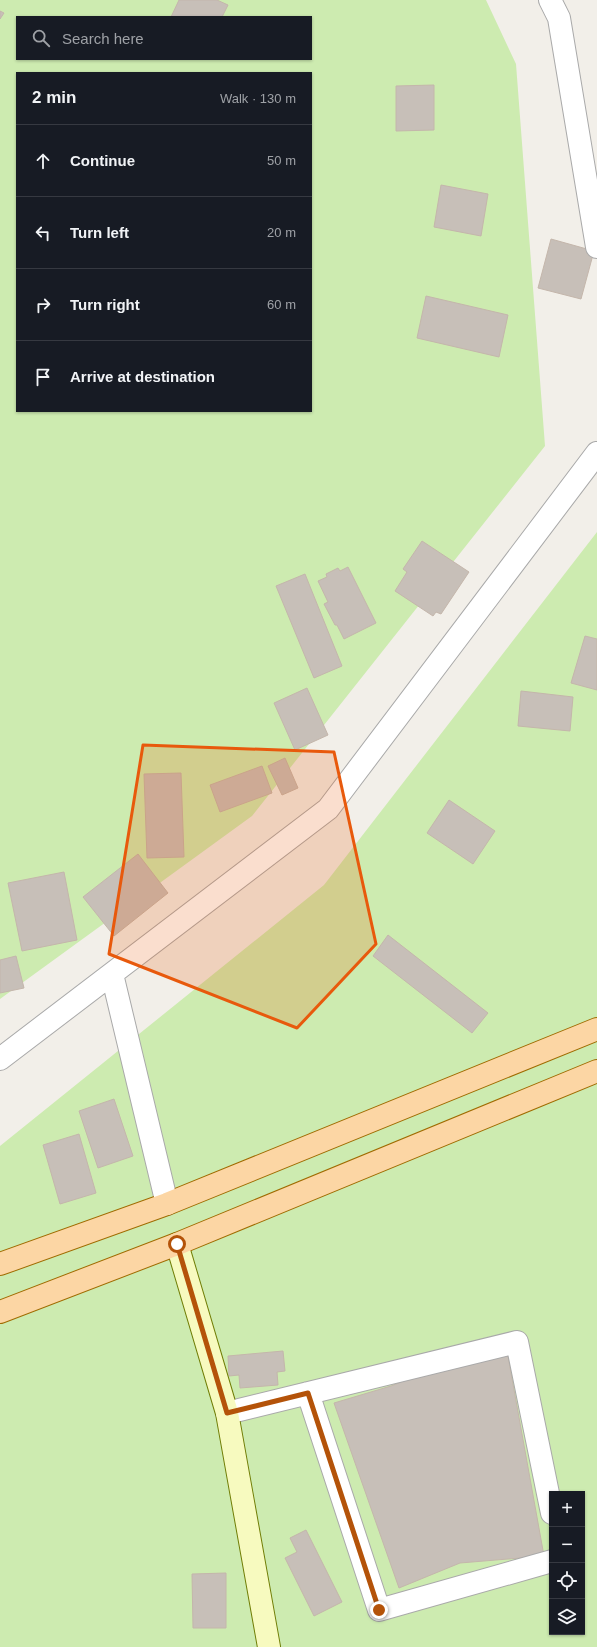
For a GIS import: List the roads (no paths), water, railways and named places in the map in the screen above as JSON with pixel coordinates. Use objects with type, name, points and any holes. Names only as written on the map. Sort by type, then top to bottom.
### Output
[{"type":"main road","points":[[0,1264],[167,1204],[597,1030]]},
{"type":"main road","points":[[0,1312],[177,1244],[597,1071]]},
{"type":"street","points":[[550,0],[559,18],[597,248]]},
{"type":"street","points":[[0,1059],[328,809],[597,453]]},
{"type":"street","points":[[112,974],[167,1204]]},
{"type":"street","points":[[177,1244],[227,1413],[269,1647]]},
{"type":"street","points":[[227,1413],[517,1342],[549,1498]]},
{"type":"street","points":[[308,1393],[379,1610],[549,1562]]}]
